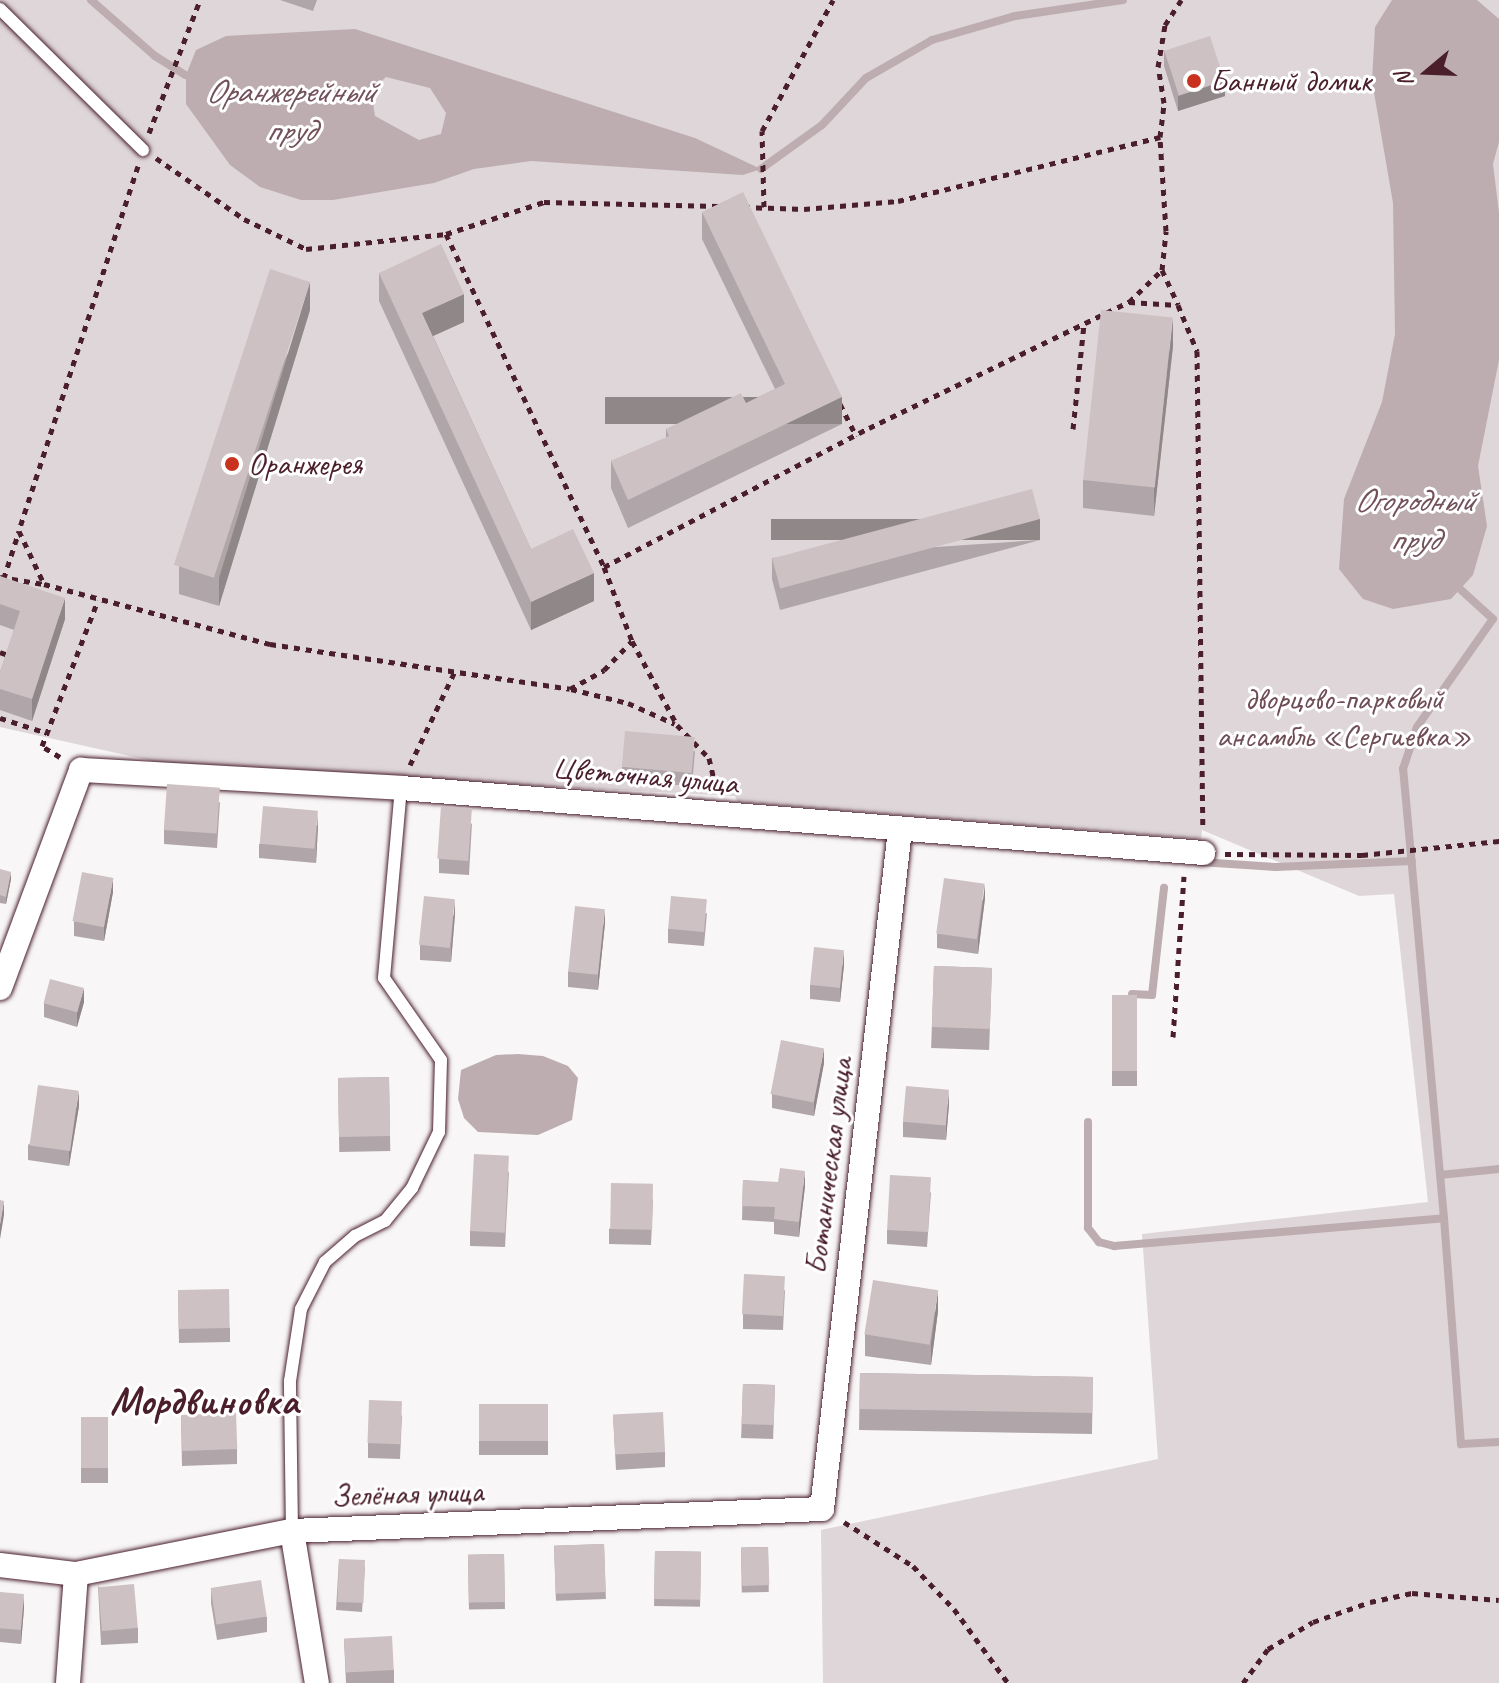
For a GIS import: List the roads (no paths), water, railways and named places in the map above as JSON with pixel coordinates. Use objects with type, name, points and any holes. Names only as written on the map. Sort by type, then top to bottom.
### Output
[{"type":"street","name":"Цветочная улица","points":[[0,988],[81,770],[402,784],[723,815],[1194,852]]},
{"type":"street","name":"Ботаническая улица","points":[[822,1509],[900,830]]},
{"type":"street","name":"Зелёная улица","points":[[0,1565],[76,1574],[292,1531],[822,1509]]},
{"type":"street","points":[[292,1531],[317,1683]]},
{"type":"street","points":[[68,1683],[76,1574]]},
{"type":"lane","points":[[0,9],[143,150]]},
{"type":"lane","points":[[292,1531],[290,1381],[301,1309],[325,1262],[355,1236],[385,1221],[412,1188],[439,1132],[441,1060],[384,978],[402,784]]},
{"type":"water","name":"Огородный пруд","points":[[1392,0],[1477,0],[1499,19],[1499,142],[1493,164],[1499,213],[1499,360],[1478,466],[1487,526],[1473,575],[1451,599],[1393,609],[1363,599],[1339,569],[1344,499],[1382,402],[1395,334],[1393,203],[1372,81],[1375,27]]},
{"type":"water","name":"Оранжерейный пруд","points":[[355,29],[695,138],[761,169],[743,175],[531,161],[474,169],[434,183],[333,200],[301,200],[260,187],[230,165],[186,104],[186,75],[196,50],[226,36]],"holes":[[[386,77],[430,88],[446,113],[441,134],[419,140],[375,116],[371,91]]]},
{"type":"water","points":[[496,1055],[543,1056],[568,1066],[578,1078],[572,1120],[538,1135],[478,1132],[464,1118],[458,1099],[461,1070]]},
{"type":"waterway","points":[[91,0],[155,56],[186,75]]},
{"type":"waterway","points":[[761,169],[822,125],[866,78],[932,40],[1015,16],[1123,0]]},
{"type":"waterway","points":[[1088,1122],[1088,1228],[1099,1242],[1114,1246],[1444,1218],[1403,769],[1417,727],[1493,619],[1460,589]]},
{"type":"waterway","points":[[1200,862],[1276,867],[1412,861]]},
{"type":"waterway","points":[[1132,994],[1152,995],[1164,888]]},
{"type":"waterway","points":[[1440,1175],[1499,1169]]},
{"type":"waterway","points":[[1444,1218],[1461,1444],[1499,1442]]},
{"type":"place","name":"Банный домик","points":[[1194,81]]},
{"type":"place","name":"Оранжерея","points":[[232,464]]},
{"type":"district","name":"Мордвиновка","points":[[204,1401]]},
{"type":"park label","name":"дворцово-парковый ансамбль «Сергиевка»","points":[[1344,718]]}]
